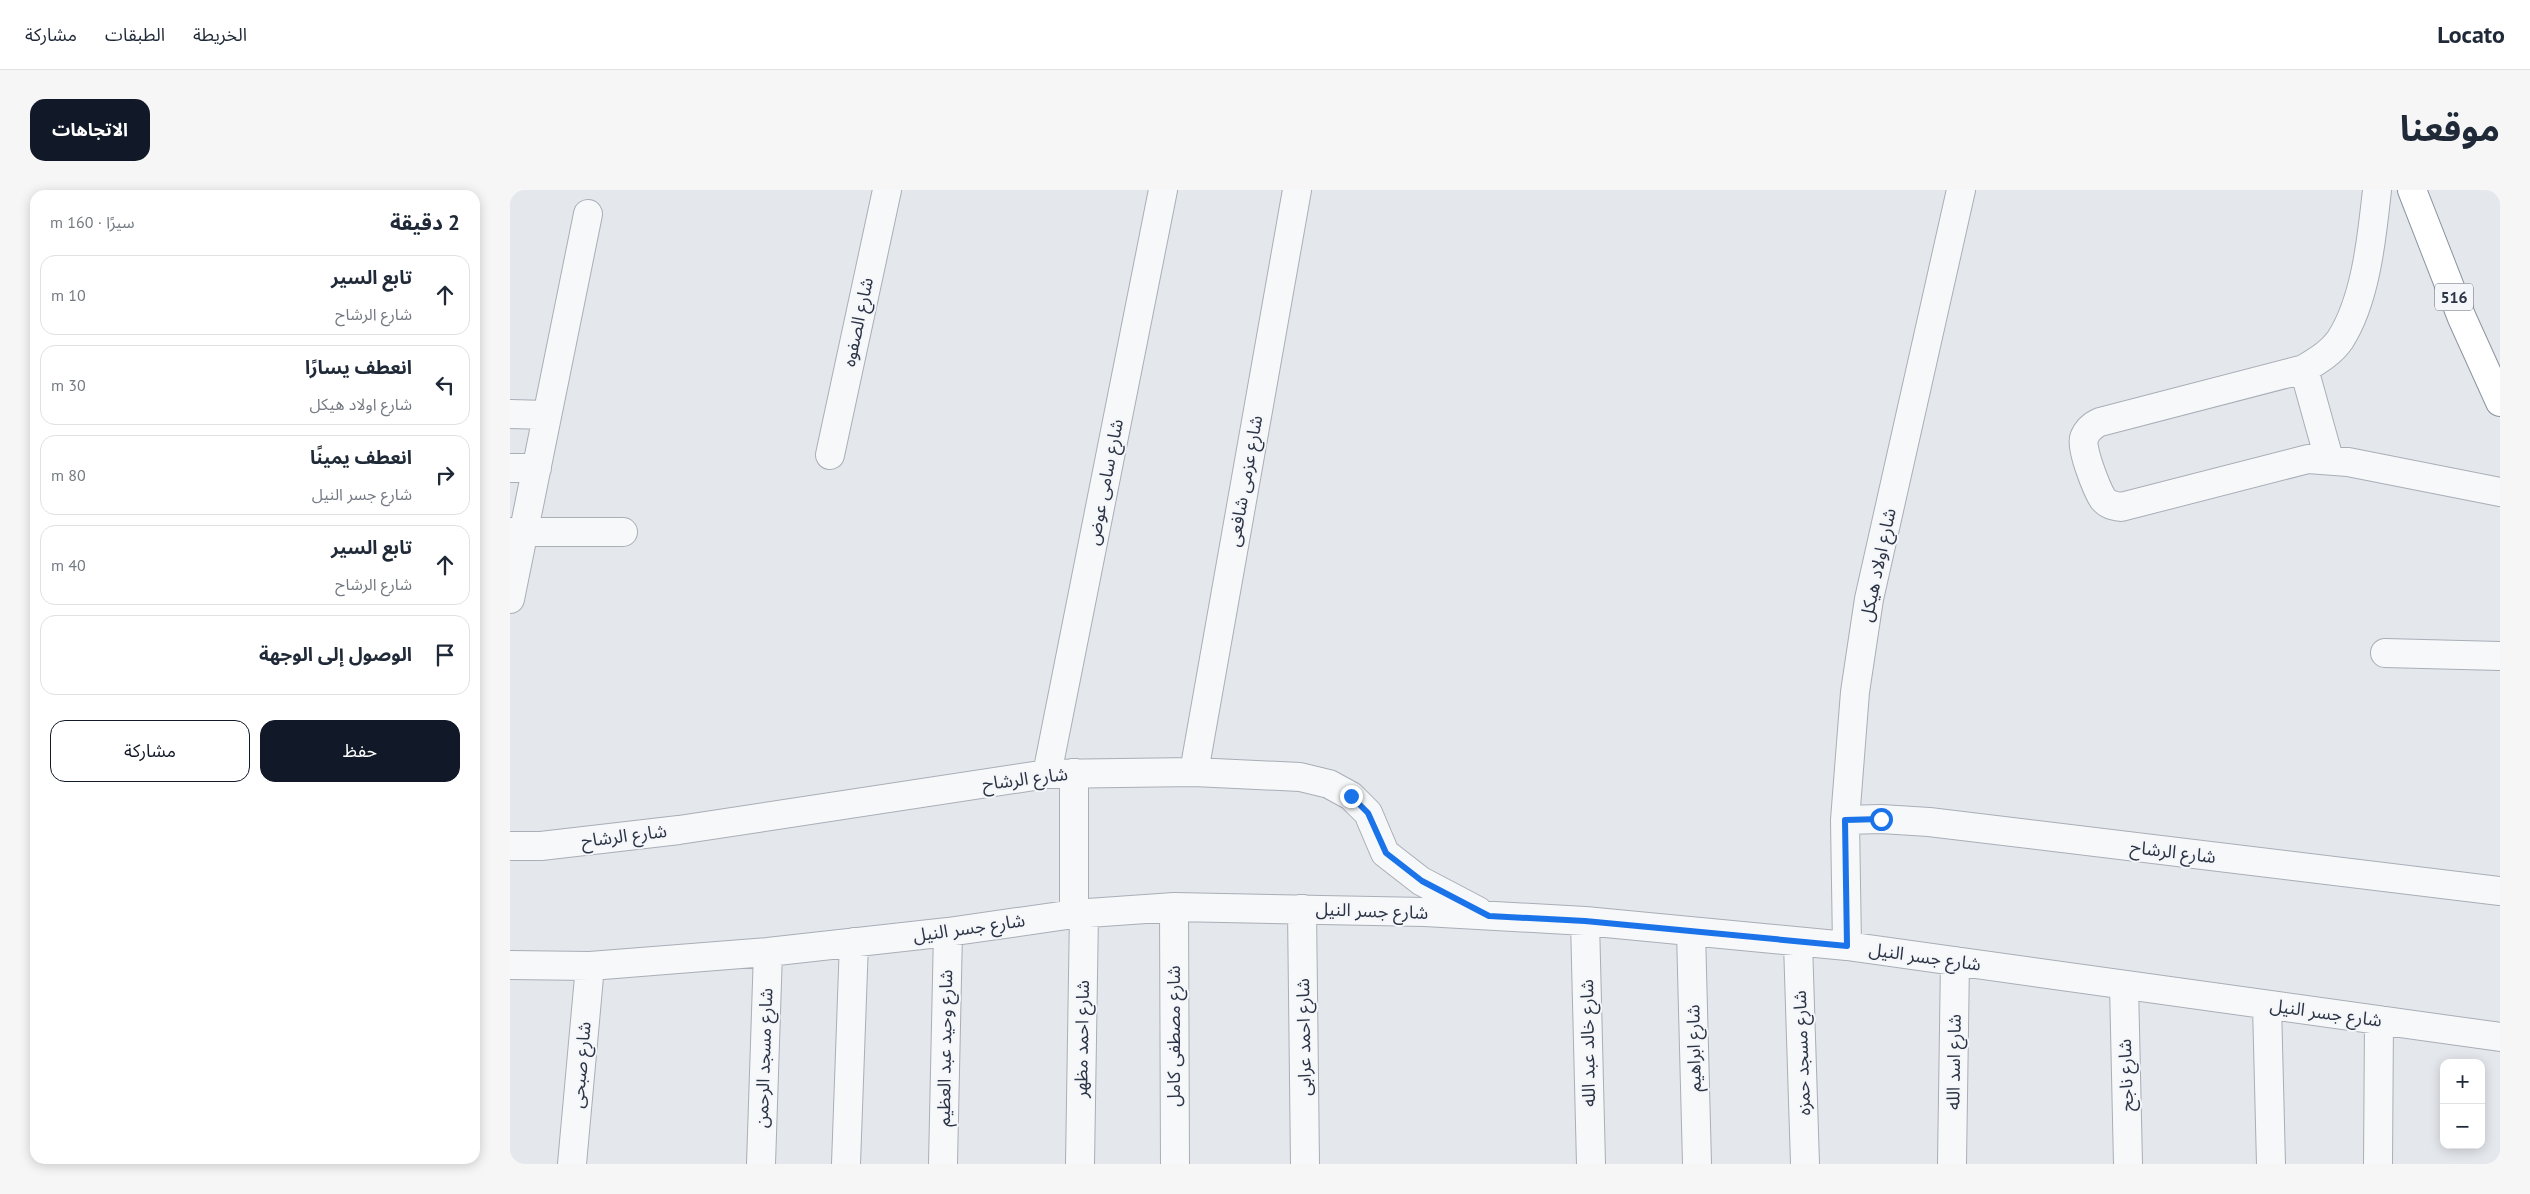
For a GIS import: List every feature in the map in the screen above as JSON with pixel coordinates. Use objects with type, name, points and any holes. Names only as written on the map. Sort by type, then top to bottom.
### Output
[{"type":"highway","name":"516","points":[[2412,190],[2462,318],[2500,402]]},
{"type":"street","name":"شارع الصفوه","points":[[830,455],[887,190]]},
{"type":"street","name":"شارع سامى عوض","points":[[1047,774],[1163,190]]},
{"type":"street","name":"شارع عزمى شافعى","points":[[1194,772],[1297,190]]},
{"type":"street","name":"شارع اولاد هيكل","points":[[1847,946],[1845,820],[1855,692],[1869,599],[1960,190]]},
{"type":"street","points":[[2377,190],[2372,235],[2350,321],[2339,341],[2323,357],[2304,369],[2100,422],[2086,432],[2082,447],[2103,499],[2114,506],[2121,507],[2289,463],[2328,459],[2500,492]]},
{"type":"street","points":[[510,600],[516,532],[537,468],[588,214]]},
{"type":"street","points":[[2304,369],[2328,459]]},
{"type":"street","points":[[510,414],[547,415]]},
{"type":"street","points":[[510,468],[537,468]]},
{"type":"street","points":[[516,532],[623,532]]},
{"type":"street","points":[[2385,653],[2500,656]]},
{"type":"street","name":"شارع الرشاح","points":[[510,846],[541,846],[679,830],[1047,774],[1194,772],[1300,777],[1329,784],[1351,796],[1368,813],[1386,853],[1422,881],[1489,916]]},
{"type":"street","name":"شارع احمد مظهر","points":[[1074,773],[1079,913],[1080,1164]]},
{"type":"street","name":"شارع الرشاح","points":[[1845,820],[1928,822],[2500,891]]},
{"type":"street","name":"شارع جسر النيل","points":[[510,965],[590,966],[768,952],[948,932],[1079,913],[1174,908],[1302,909],[1585,921],[1798,943],[1847,946],[2500,1037]]},
{"type":"street","name":"شارع مصطفى كامل","points":[[1174,908],[1175,1164]]},
{"type":"street","name":"شارع احمد عرابى","points":[[1302,909],[1305,1164]]},
{"type":"street","name":"شارع خالد عبد الله","points":[[1585,921],[1591,1164]]},
{"type":"street","name":"شارع وحيد عبد العظيم","points":[[943,1164],[948,932]]},
{"type":"street","name":"شارع ابراهيم","points":[[1691,932],[1697,1164]]},
{"type":"street","points":[[846,1164],[854,942]]},
{"type":"street","name":"شارع مسجد حمزه","points":[[1798,943],[1806,1164]]},
{"type":"street","name":"شارع مسجد الرحمن","points":[[761,1164],[768,952]]},
{"type":"street","name":"شارع اسد الله","points":[[1952,1164],[1955,961]]},
{"type":"street","name":"شارع صبحى","points":[[572,1164],[590,966]]},
{"type":"street","name":"شارع ناجح","points":[[2124,985],[2128,1164]]},
{"type":"street","points":[[2268,1005],[2271,1164]]},
{"type":"street","points":[[2378,1164],[2379,1020]]},
{"type":"route","points":[[1351,796],[1368,813],[1386,853],[1402,867],[1422,881],[1489,916],[1585,921],[1798,943],[1847,946],[1845,820],[1881,819]]}]
